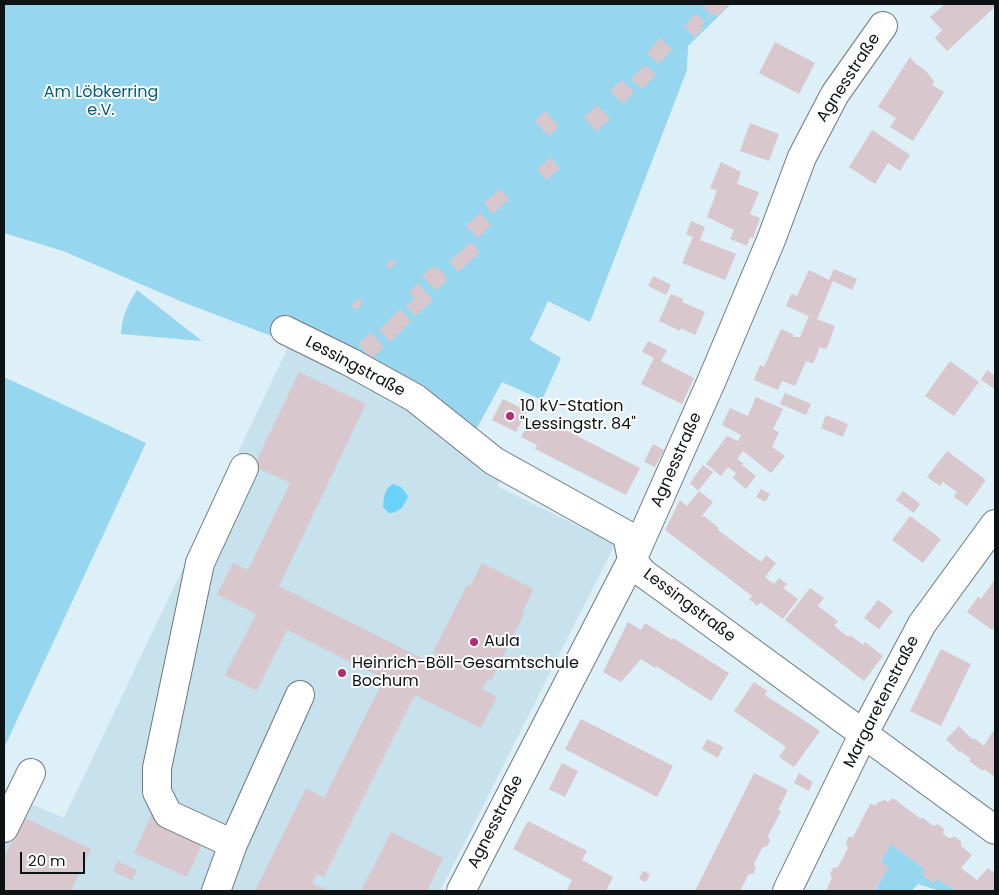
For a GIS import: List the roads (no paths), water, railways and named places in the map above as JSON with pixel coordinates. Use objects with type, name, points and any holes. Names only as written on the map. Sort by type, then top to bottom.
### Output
[{"type":"street","name":"Agnesstraße","points":[[461,891],[632,560],[712,380],[771,240],[802,157],[835,94],[883,26]]},
{"type":"street","name":"Lessingstraße","points":[[285,330],[350,362],[415,398],[494,460],[627,535],[632,560],[644,574],[995,830]]},
{"type":"street","points":[[233,844],[168,814],[157,792],[157,768],[200,563],[244,468]]},
{"type":"street","name":"Margaretenstraße","points":[[788,891],[864,733],[922,624],[995,524]]},
{"type":"street","points":[[216,891],[233,844],[300,695]]},
{"type":"street","points":[[4,828],[31,773]]},
{"type":"place","name":"10 kV-Station \"Lessingstr. 84\"","points":[[510,416]]},
{"type":"place","name":"Aula","points":[[474,642]]},
{"type":"place","name":"Heinrich-Böll-Gesamtschule Bochum","points":[[342,673]]},
{"type":"park label","name":"Am Löbkerring e.V.","points":[[101,102]]}]
